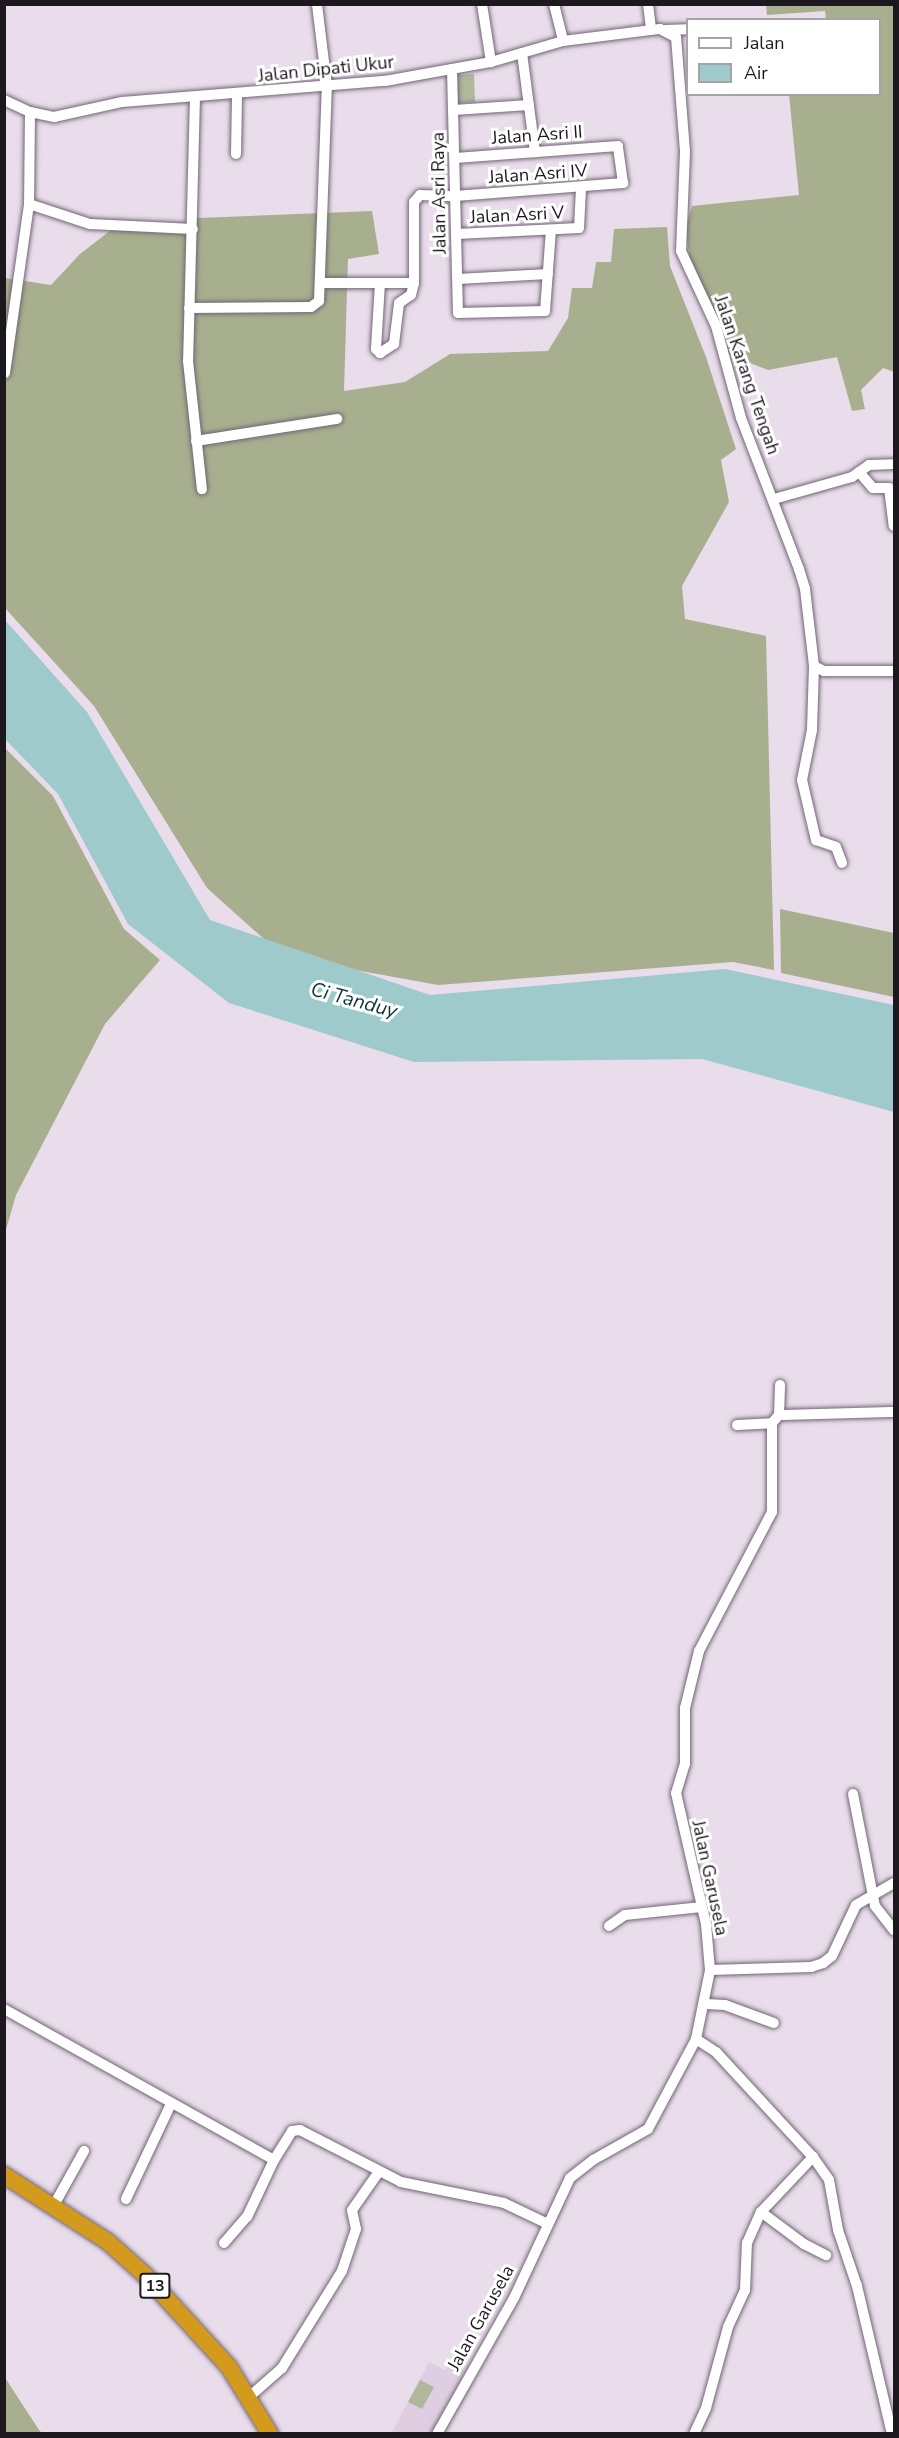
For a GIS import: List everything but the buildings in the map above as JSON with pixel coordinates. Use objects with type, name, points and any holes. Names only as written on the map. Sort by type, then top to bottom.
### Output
[{"type":"highway","name":"13","points":[[4,2175],[107,2241],[145,2275],[220,2356],[249,2397],[270,2433]]},
{"type":"street","points":[[189,308],[311,307],[319,301],[327,86],[317,4]]},
{"type":"street","points":[[482,4],[492,62]]},
{"type":"street","points":[[554,4],[563,41]]},
{"type":"street","points":[[648,4],[651,30],[686,29]]},
{"type":"street","name":"Jalan Dipati Ukur","points":[[4,100],[30,112],[54,117],[122,102],[237,95],[327,86],[452,69],[492,62],[563,41],[651,30]]},
{"type":"street","name":"Jalan Karang Tengah","points":[[665,30],[676,37],[683,86],[686,152],[681,251],[716,326],[734,396],[774,499],[805,589],[814,666],[812,730],[802,780],[816,840],[836,847],[842,863]]},
{"type":"street","points":[[522,53],[534,152]]},
{"type":"street","name":"Jalan Asri Raya","points":[[452,69],[459,315],[542,312],[548,274]]},
{"type":"street","points":[[236,154],[237,95]]},
{"type":"street","points":[[195,97],[188,361],[202,489]]},
{"type":"street","points":[[454,110],[529,105]]},
{"type":"street","points":[[5,373],[29,204],[30,112]]},
{"type":"street","name":"Jalan Asri II","points":[[454,158],[621,148],[623,183]]},
{"type":"street","name":"Jalan Asri IV","points":[[414,283],[416,197],[581,188],[623,183]]},
{"type":"street","name":"Jalan Asri V","points":[[457,234],[579,228],[581,188]]},
{"type":"street","points":[[29,204],[90,224],[193,229]]},
{"type":"street","points":[[458,279],[548,274],[551,230]]},
{"type":"street","points":[[321,283],[414,283],[411,295],[399,303],[380,301]]},
{"type":"street","points":[[380,283],[376,349],[380,353],[396,339],[399,303]]},
{"type":"street","points":[[196,441],[337,419]]},
{"type":"street","points":[[774,499],[852,477],[874,464],[894,464]]},
{"type":"street","points":[[859,472],[873,488],[889,489],[894,526]]},
{"type":"street","points":[[814,666],[824,671],[894,671]]},
{"type":"street","name":"Jalan Garusela","points":[[437,2433],[514,2298],[546,2223],[574,2173],[648,2129],[696,2039],[706,2004],[710,1970],[702,1907],[676,1793],[685,1764],[685,1708],[699,1651],[772,1512],[775,1419],[780,1386]]},
{"type":"street","points":[[737,1425],[775,1419],[894,1412]]},
{"type":"street","points":[[853,1794],[879,1915],[894,1930]]},
{"type":"street","points":[[710,1970],[811,1967],[823,1963],[832,1956],[852,1910],[873,1894],[894,1883]]},
{"type":"street","points":[[609,1926],[638,1912],[702,1907]]},
{"type":"street","points":[[706,2004],[725,2005],[774,2023]]},
{"type":"street","points":[[4,2009],[274,2160]]},
{"type":"street","points":[[696,2039],[716,2052],[813,2157],[832,2185],[838,2230],[857,2286],[892,2433]]},
{"type":"street","points":[[126,2199],[171,2104]]},
{"type":"street","points":[[224,2243],[247,2217],[274,2160],[292,2131],[300,2130],[378,2173],[409,2184],[504,2203],[546,2223]]},
{"type":"street","points":[[54,2205],[84,2151]]},
{"type":"street","points":[[694,2433],[706,2408],[728,2327],[745,2290],[748,2271],[744,2250],[761,2212],[813,2157]]},
{"type":"street","points":[[249,2397],[282,2368],[342,2271],[356,2229],[352,2210],[378,2173]]},
{"type":"street","points":[[761,2212],[804,2244],[826,2255]]},
{"type":"shaded area","points":[[766,5],[894,5],[894,372],[883,368],[861,390],[865,409],[852,411],[837,357],[768,370],[727,354],[690,265],[686,227],[692,206],[799,195],[789,96],[881,96],[881,18],[826,18],[825,11],[767,15]]},
{"type":"shaded area","points":[[474,74],[475,102],[458,103],[456,75]]},
{"type":"shaded area","points":[[372,211],[379,254],[348,259],[344,391],[405,382],[450,354],[548,351],[568,318],[572,288],[592,288],[596,262],[611,262],[614,229],[667,227],[670,266],[706,357],[736,449],[721,460],[729,502],[682,586],[685,619],[766,636],[774,970],[733,962],[438,985],[284,957],[207,888],[94,706],[5,608],[5,278],[51,285],[80,254],[111,230],[181,234],[198,218]]},
{"type":"shaded area","points":[[5,748],[53,796],[124,929],[160,960],[105,1024],[16,1195],[5,1233]]},
{"type":"shaded area","points":[[780,909],[894,933],[894,997],[781,973]]},
{"type":"shaded area","points":[[429,2362],[445,2370],[450,2363],[467,2372],[435,2433],[392,2432]]},
{"type":"shaded area","points":[[4,2376],[39,2430],[42,2433],[5,2433]]},
{"type":"shaded area","points":[[420,2380],[434,2387],[422,2409],[408,2402]]},
{"type":"water","name":"Ci Tanduy","points":[[4,619],[87,712],[210,920],[430,995],[725,969],[894,1005],[894,1112],[702,1059],[414,1062],[229,1003],[128,924],[58,794],[5,739]]}]
